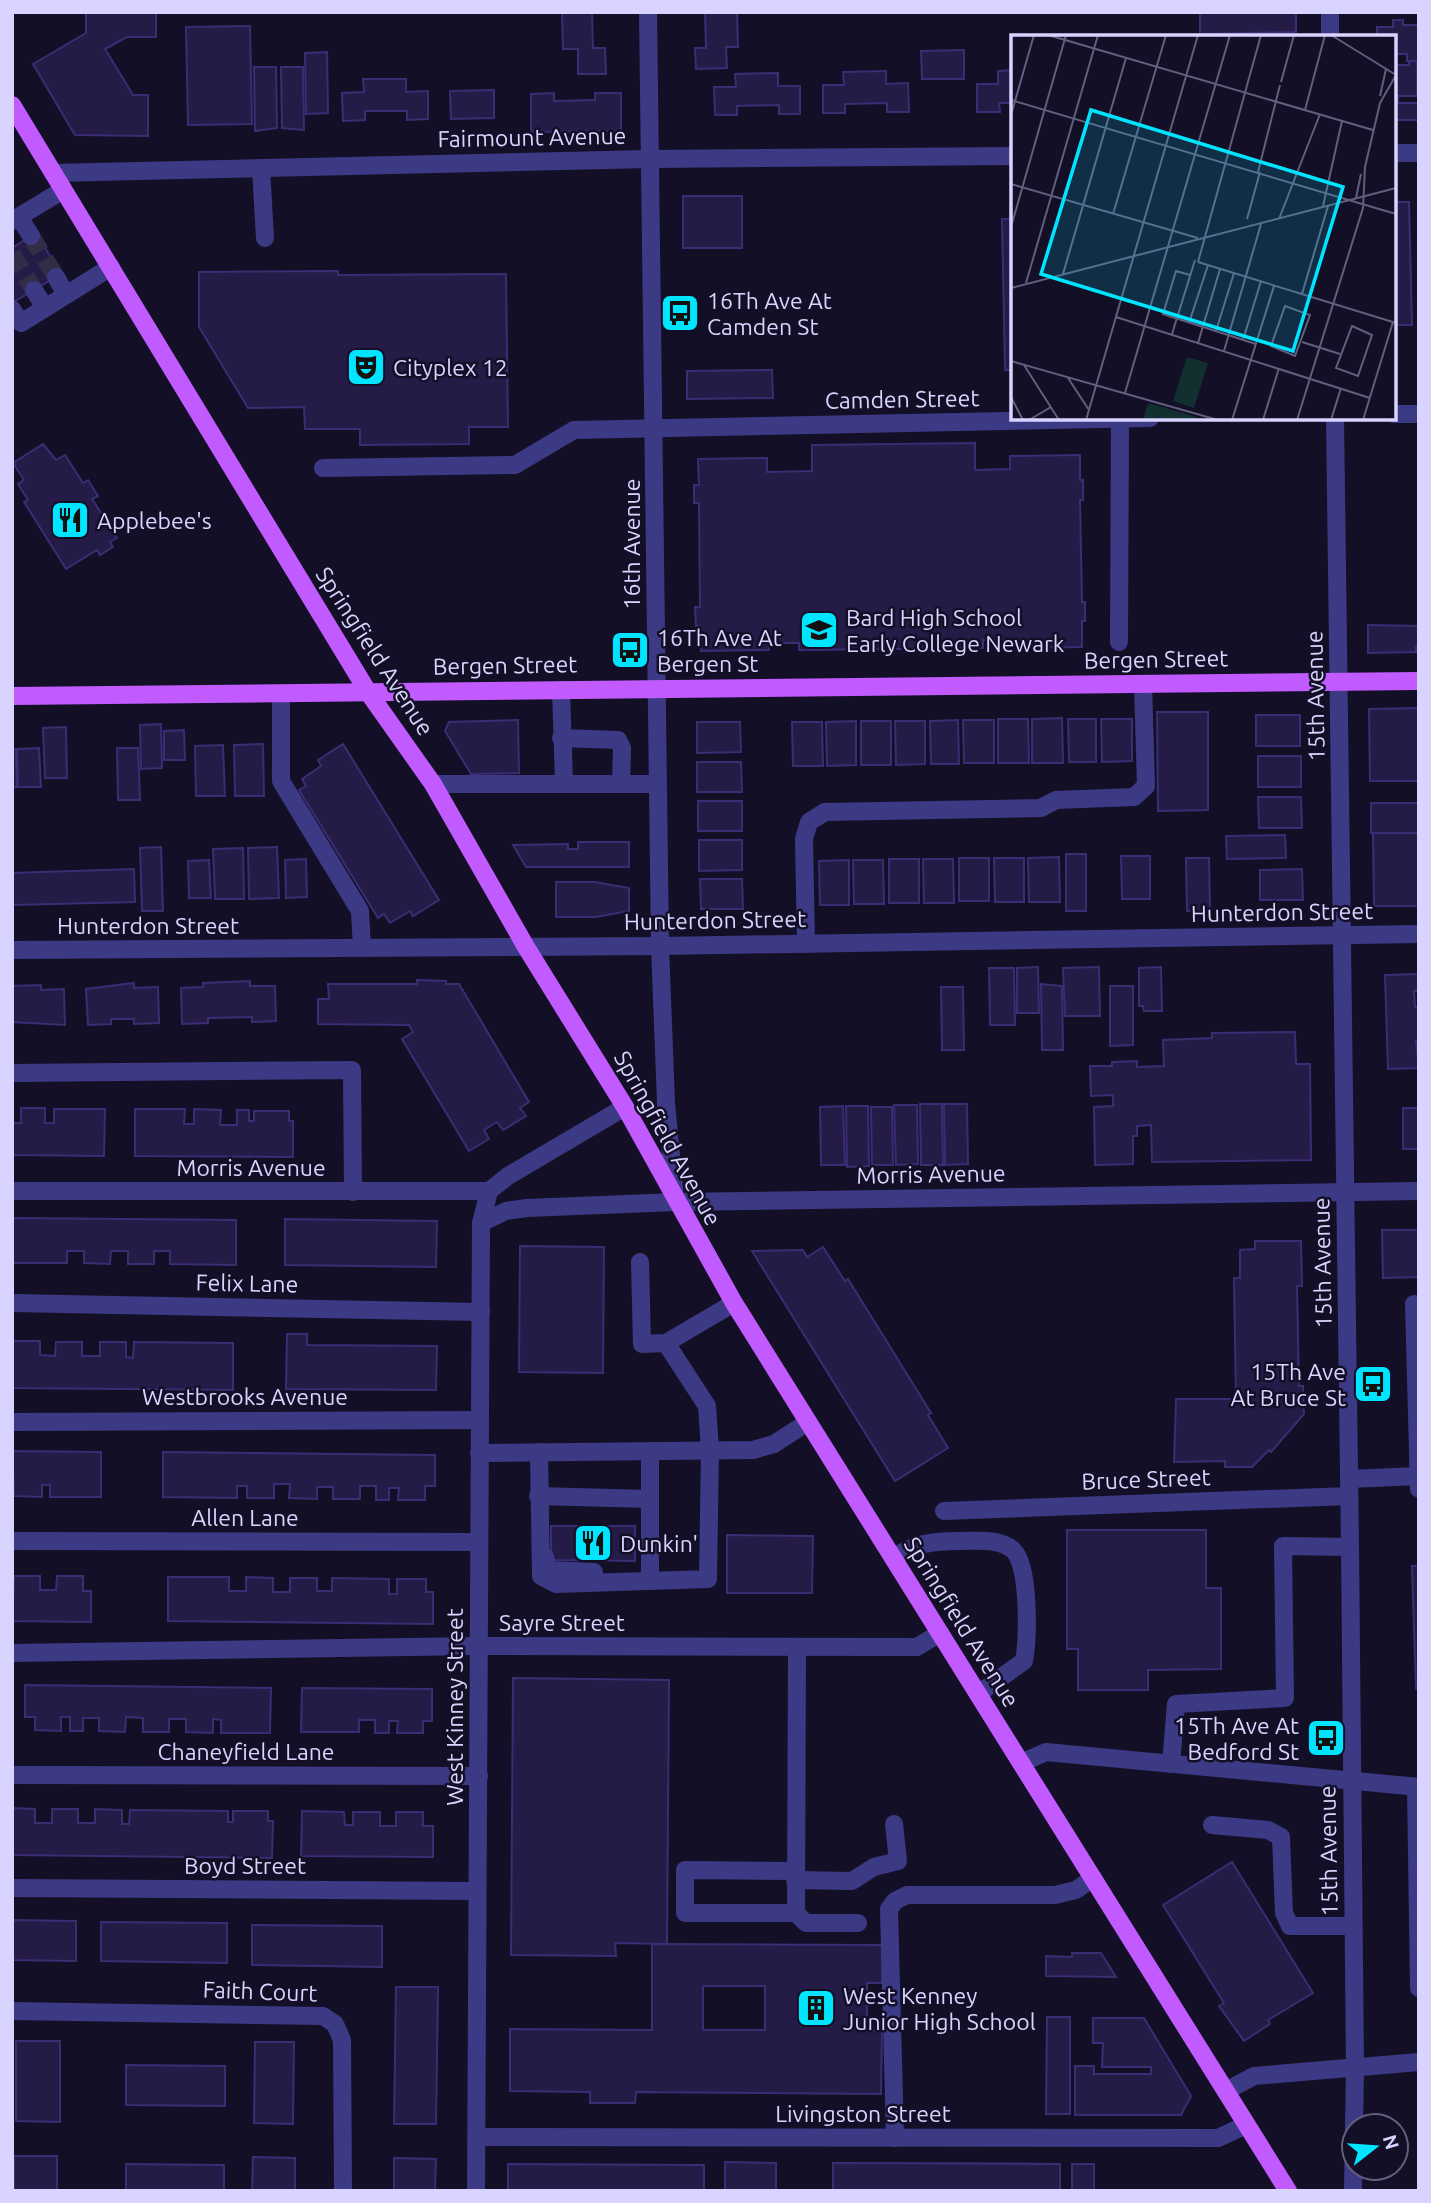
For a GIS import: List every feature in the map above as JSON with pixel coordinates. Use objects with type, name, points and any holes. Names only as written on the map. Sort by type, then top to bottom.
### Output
[{"type":"main road","name":"Springfield Avenue","points":[[12,105],[18,127],[53,173],[368,692],[433,784],[526,947],[625,1107],[734,1303],[1288,2191]]},
{"type":"main road","name":"Bergen Street","points":[[12,696],[1419,681]]},
{"type":"street","name":"16th Avenue","points":[[648,12],[660,946],[666,1104],[676,1202]]},
{"type":"street","points":[[1330,12],[1330,35]]},
{"type":"street","points":[[1396,153],[1419,153]]},
{"type":"street","name":"Fairmount Avenue","points":[[53,173],[649,159],[1011,156]]},
{"type":"street","points":[[261,168],[265,238]]},
{"type":"street","points":[[32,236],[16,219],[63,190]]},
{"type":"street","points":[[12,309],[21,323],[111,267]]},
{"type":"street","points":[[55,277],[66,295]]},
{"type":"street","points":[[34,290],[45,308]]},
{"type":"street","points":[[1396,414],[1419,414]]},
{"type":"street","name":"Camden Street","points":[[323,468],[515,465],[574,430],[1073,420]]},
{"type":"street","points":[[1119,642],[1120,420]]},
{"type":"street","name":"15th Avenue","points":[[1335,420],[1350,1547],[1355,2067],[1353,2191]]},
{"type":"street","points":[[806,943],[804,839],[809,822],[825,812],[1041,808],[1056,800],[1134,797],[1146,786],[1143,684]]},
{"type":"street","points":[[561,690],[564,783]]},
{"type":"street","points":[[281,694],[281,781],[360,911],[362,948]]},
{"type":"street","points":[[561,738],[618,740],[622,748],[621,783]]},
{"type":"street","points":[[433,784],[658,784]]},
{"type":"street","name":"Hunterdon Street","points":[[12,950],[660,946],[1419,934]]},
{"type":"street","points":[[12,1073],[352,1070],[353,1192]]},
{"type":"street","points":[[481,1223],[489,1191],[508,1175],[625,1107]]},
{"type":"street","name":"Morris Avenue","points":[[12,1191],[489,1191]]},
{"type":"street","name":"Morris Avenue","points":[[481,1223],[493,1215],[527,1208],[676,1202],[1419,1191]]},
{"type":"street","name":"West Kinney Street","points":[[476,2191],[481,1223]]},
{"type":"street","points":[[640,1262],[642,1344],[666,1343],[734,1303]]},
{"type":"street","name":"Felix Lane","points":[[12,1303],[481,1312]]},
{"type":"street","points":[[1414,1304],[1418,1480]]},
{"type":"street","points":[[539,1452],[539,1569],[541,1576],[547,1581],[556,1584],[708,1580],[707,1406],[666,1343]]},
{"type":"street","name":"Westbrooks Avenue","points":[[12,1422],[479,1420]]},
{"type":"street","points":[[479,1453],[752,1450],[774,1444],[808,1422]]},
{"type":"street","points":[[644,1581],[650,1451]]},
{"type":"street","name":"Bruce Street","points":[[944,1511],[1349,1487],[1418,1480]]},
{"type":"street","points":[[538,1496],[649,1499]]},
{"type":"street","name":"Allen Lane","points":[[12,1541],[478,1542]]},
{"type":"street","points":[[893,1558],[925,1541],[999,1542],[1017,1555],[1024,1569],[1024,1661],[978,1694]]},
{"type":"street","points":[[1171,1763],[1176,1704],[1285,1698],[1283,1546],[1350,1547]]},
{"type":"street","name":"Sayre Street","points":[[12,1653],[478,1646],[917,1647],[940,1633]]},
{"type":"street","points":[[797,1647],[796,1913],[806,1923],[858,1923]]},
{"type":"street","points":[[1021,1763],[1046,1752],[1417,1787],[1419,1988]]},
{"type":"street","name":"Chaneyfield Lane","points":[[12,1776],[479,1776]]},
{"type":"street","points":[[796,1913],[685,1913],[685,1870],[795,1875],[852,1881],[874,1867],[898,1861],[894,1824]]},
{"type":"street","points":[[1212,1825],[1268,1830],[1281,1837],[1284,1913],[1288,1924],[1297,1927],[1353,1926]]},
{"type":"street","points":[[895,2138],[889,1909],[894,1901],[907,1895],[1055,1895],[1076,1890],[1093,1878]]},
{"type":"street","name":"Boyd Street","points":[[12,1888],[477,1891]]},
{"type":"street","name":"Faith Court","points":[[12,2011],[323,2016],[335,2024],[342,2040],[342,2191]]},
{"type":"street","points":[[1226,2091],[1254,2076],[1419,2062]]},
{"type":"street","name":"Livingston Street","points":[[477,2137],[1218,2138],[1246,2125]]},
{"type":"building","points":[[86,12],[156,12],[156,37],[127,37],[105,49],[133,95],[148,95],[148,136],[75,135],[33,64],[86,33]]},
{"type":"building","points":[[562,12],[592,12],[593,48],[605,48],[606,74],[578,74],[578,49],[563,49]]},
{"type":"building","points":[[705,12],[737,12],[738,47],[726,47],[727,68],[696,69],[695,48],[706,48]]},
{"type":"building","points":[[1200,12],[1296,12],[1296,32],[1200,34]]},
{"type":"building","points":[[1393,20],[1403,20],[1403,25],[1419,25],[1419,61],[1407,61],[1407,54],[1396,54],[1396,35],[1377,35],[1377,27],[1393,27]]},
{"type":"building","points":[[250,26],[252,124],[188,125],[186,27]]},
{"type":"building","points":[[964,50],[964,79],[922,79],[921,51]]},
{"type":"building","points":[[327,52],[328,113],[306,114],[305,53]]},
{"type":"building","points":[[1409,61],[1417,61],[1417,96],[1396,96],[1396,65],[1409,65]]},
{"type":"building","points":[[254,67],[276,67],[277,128],[255,131]]},
{"type":"building","points":[[281,67],[303,67],[304,130],[282,128]]},
{"type":"building","points":[[1011,70],[1011,103],[999,103],[1000,112],[977,112],[977,84],[998,84],[998,71]]},
{"type":"building","points":[[886,71],[886,84],[908,83],[909,112],[887,112],[887,103],[845,104],[845,113],[823,113],[823,85],[844,85],[843,72]]},
{"type":"building","points":[[778,73],[778,86],[800,86],[800,114],[779,114],[779,105],[737,106],[737,115],[715,115],[714,87],[736,87],[735,74]]},
{"type":"building","points":[[363,79],[406,79],[406,92],[428,91],[428,119],[407,120],[407,111],[365,111],[365,120],[343,121],[342,93],[364,92]]},
{"type":"building","points":[[494,90],[494,118],[451,119],[450,91]]},
{"type":"building","points":[[554,93],[554,101],[595,100],[595,93],[621,93],[621,131],[531,132],[531,94]]},
{"type":"building","points":[[1396,96],[1398,103],[1419,103],[1419,120],[1396,120]]},
{"type":"building","points":[[683,196],[742,196],[742,248],[683,248]]},
{"type":"building","points":[[1396,202],[1409,202],[1412,325],[1396,325]]},
{"type":"building","points":[[1002,219],[1011,219],[1011,370],[1005,370]]},
{"type":"building","points":[[36,233],[61,274],[12,303],[12,248]]},
{"type":"building","name":"Cityplex 12","points":[[338,271],[338,275],[506,274],[508,427],[469,427],[469,444],[360,445],[360,429],[305,429],[304,407],[248,408],[199,327],[199,272]]},
{"type":"building","points":[[772,370],[773,398],[687,399],[687,371]]},
{"type":"building","points":[[975,443],[975,470],[1010,469],[1010,456],[1080,455],[1080,480],[1083,480],[1083,500],[1080,500],[1082,602],[1085,602],[1082,647],[1013,648],[1013,640],[983,640],[983,648],[799,650],[799,643],[769,643],[769,650],[701,651],[700,626],[696,626],[695,607],[700,607],[699,503],[694,503],[694,485],[699,485],[698,459],[767,458],[767,472],[812,471],[812,445]]},
{"type":"building","name":"Applebee's","points":[[43,444],[56,460],[65,455],[83,483],[88,480],[98,496],[92,499],[117,538],[110,542],[113,547],[100,555],[97,550],[66,569],[24,502],[28,500],[18,484],[24,480],[13,463]]},
{"type":"building","points":[[1368,625],[1419,626],[1419,646],[1416,647],[1416,652],[1368,653]]},
{"type":"building","points":[[1419,708],[1419,781],[1370,781],[1369,709]]},
{"type":"building","points":[[1157,712],[1208,712],[1208,810],[1158,811]]},
{"type":"building","points":[[1256,715],[1300,715],[1300,746],[1256,746]]},
{"type":"building","points":[[1062,718],[1063,763],[1032,763],[1032,719]]},
{"type":"building","points":[[998,719],[1028,719],[1029,763],[998,763]]},
{"type":"building","points":[[1068,719],[1096,719],[1096,762],[1069,762]]},
{"type":"building","points":[[1101,719],[1132,719],[1132,761],[1102,762]]},
{"type":"building","points":[[518,720],[519,773],[471,774],[445,731],[449,722]]},
{"type":"building","points":[[958,720],[959,764],[931,764],[930,721]]},
{"type":"building","points":[[963,720],[994,720],[994,763],[964,763]]},
{"type":"building","points":[[856,721],[856,765],[827,766],[826,722]]},
{"type":"building","points":[[861,721],[891,721],[891,765],[861,765]]},
{"type":"building","points":[[895,721],[925,721],[925,764],[896,765]]},
{"type":"building","points":[[697,722],[740,722],[741,752],[697,753]]},
{"type":"building","points":[[792,722],[822,722],[823,766],[793,766]]},
{"type":"building","points":[[161,724],[162,768],[141,769],[140,725]]},
{"type":"building","points":[[66,727],[67,778],[45,778],[43,728]]},
{"type":"building","points":[[184,730],[185,760],[164,760],[164,731]]},
{"type":"building","points":[[263,744],[264,796],[235,796],[234,745]]},
{"type":"building","points":[[343,744],[439,900],[413,916],[410,911],[390,923],[384,914],[378,918],[299,790],[306,786],[302,779],[321,766],[318,760]]},
{"type":"building","points":[[223,745],[225,796],[196,796],[195,746]]},
{"type":"building","points":[[39,748],[41,787],[18,787],[17,749]]},
{"type":"building","points":[[117,748],[138,748],[140,800],[118,800]]},
{"type":"building","points":[[12,749],[16,749],[17,787],[12,787]]},
{"type":"building","points":[[1258,756],[1301,756],[1301,787],[1258,787]]},
{"type":"building","points":[[697,762],[741,762],[742,792],[697,792]]},
{"type":"building","points":[[1258,797],[1301,797],[1302,828],[1259,828]]},
{"type":"building","points":[[698,801],[742,801],[742,831],[698,831]]},
{"type":"building","points":[[1371,803],[1419,803],[1419,833],[1371,833]]},
{"type":"building","points":[[1373,833],[1419,833],[1419,906],[1374,906]]},
{"type":"building","points":[[1285,835],[1286,858],[1227,859],[1226,836]]},
{"type":"building","points":[[699,840],[742,840],[742,870],[699,871]]},
{"type":"building","points":[[578,842],[629,842],[629,867],[526,867],[513,845],[568,844],[568,849],[578,849]]},
{"type":"building","points":[[161,847],[163,911],[142,911],[140,848]]},
{"type":"building","points":[[277,847],[279,898],[249,899],[248,848]]},
{"type":"building","points":[[243,848],[244,899],[215,899],[213,849]]},
{"type":"building","points":[[1066,854],[1086,854],[1086,911],[1066,911]]},
{"type":"building","points":[[1121,856],[1150,856],[1150,899],[1122,899]]},
{"type":"building","points":[[1059,857],[1060,902],[1029,902],[1028,858]]},
{"type":"building","points":[[959,858],[989,858],[989,901],[959,901]]},
{"type":"building","points":[[994,858],[1024,858],[1024,902],[995,902]]},
{"type":"building","points":[[1186,858],[1209,858],[1210,911],[1187,911]]},
{"type":"building","points":[[306,859],[307,897],[286,898],[285,860]]},
{"type":"building","points":[[889,859],[919,859],[919,903],[889,903]]},
{"type":"building","points":[[923,859],[953,859],[954,903],[924,903]]},
{"type":"building","points":[[209,860],[211,898],[189,898],[188,861]]},
{"type":"building","points":[[849,860],[849,905],[820,905],[819,861]]},
{"type":"building","points":[[853,860],[883,860],[884,904],[854,904]]},
{"type":"building","points":[[134,869],[135,902],[12,905],[12,873]]},
{"type":"building","points":[[1302,869],[1303,900],[1260,900],[1260,870]]},
{"type":"building","points":[[700,879],[742,879],[743,909],[701,909]]},
{"type":"building","points":[[556,882],[595,882],[629,888],[629,911],[596,917],[556,917]]},
{"type":"building","points":[[1038,967],[1039,1013],[1017,1013],[1017,968]]},
{"type":"building","points":[[1099,967],[1100,1016],[1065,1016],[1063,968]]},
{"type":"building","points":[[1161,967],[1162,1011],[1144,1011],[1143,1006],[1139,1006],[1139,968]]},
{"type":"building","points":[[989,968],[1014,968],[1015,1025],[990,1025]]},
{"type":"building","points":[[1418,974],[1419,991],[1414,991],[1415,1007],[1419,1007],[1419,1041],[1416,1041],[1419,1068],[1388,1069],[1385,975]]},
{"type":"building","points":[[417,980],[459,984],[529,1102],[520,1108],[526,1116],[503,1130],[497,1122],[484,1130],[489,1139],[469,1151],[402,1039],[413,1032],[409,1025],[318,1024],[318,999],[329,999],[328,984],[417,984]]},
{"type":"building","points":[[250,981],[250,986],[275,986],[276,1021],[252,1022],[252,1017],[208,1018],[208,1023],[182,1024],[181,988],[203,987],[203,983]]},
{"type":"building","points":[[134,983],[134,988],[158,987],[159,1023],[134,1024],[134,1019],[111,1019],[111,1024],[88,1025],[86,989]]},
{"type":"building","points":[[1041,984],[1062,986],[1063,1050],[1042,1050]]},
{"type":"building","points":[[41,985],[41,990],[64,989],[65,1025],[12,1022],[12,986]]},
{"type":"building","points":[[1110,986],[1133,986],[1133,1045],[1110,1046]]},
{"type":"building","points":[[941,987],[963,987],[964,1050],[942,1050]]},
{"type":"building","points":[[1295,1032],[1296,1064],[1310,1064],[1311,1160],[1152,1162],[1151,1125],[1137,1126],[1137,1136],[1133,1136],[1133,1164],[1095,1165],[1094,1107],[1113,1106],[1113,1095],[1091,1096],[1090,1066],[1112,1066],[1112,1062],[1137,1061],[1137,1067],[1164,1066],[1163,1040],[1212,1038],[1212,1033]]},
{"type":"building","points":[[920,1104],[942,1104],[943,1165],[921,1165]]},
{"type":"building","points":[[944,1104],[967,1104],[968,1164],[945,1165]]},
{"type":"building","points":[[894,1105],[917,1105],[918,1164],[896,1165]]},
{"type":"building","points":[[843,1106],[845,1165],[821,1165],[820,1107]]},
{"type":"building","points":[[846,1106],[868,1106],[869,1166],[847,1167]]},
{"type":"building","points":[[871,1107],[892,1107],[893,1165],[872,1165]]},
{"type":"building","points":[[21,1108],[45,1108],[45,1123],[54,1123],[54,1109],[105,1109],[104,1156],[12,1155],[12,1123],[21,1123]]},
{"type":"building","points":[[1403,1108],[1419,1108],[1419,1149],[1403,1149]]},
{"type":"building","points":[[135,1109],[185,1109],[184,1124],[194,1124],[194,1109],[221,1110],[220,1125],[237,1125],[237,1110],[249,1110],[249,1121],[254,1121],[254,1111],[289,1111],[289,1121],[293,1121],[293,1157],[135,1156]]},
{"type":"building","points":[[12,1218],[236,1220],[236,1265],[170,1264],[170,1251],[154,1251],[154,1264],[128,1264],[128,1251],[111,1251],[110,1264],[84,1263],[84,1251],[67,1251],[67,1263],[12,1263]]},
{"type":"building","points":[[285,1219],[437,1221],[436,1267],[285,1265]]},
{"type":"building","points":[[1382,1230],[1419,1230],[1419,1277],[1383,1278]]},
{"type":"building","points":[[1255,1241],[1301,1241],[1302,1286],[1297,1286],[1299,1386],[1303,1386],[1304,1414],[1271,1452],[1269,1450],[1252,1467],[1225,1467],[1225,1461],[1174,1462],[1176,1399],[1236,1399],[1234,1278],[1240,1278],[1240,1250],[1255,1249]]},
{"type":"building","points":[[520,1246],[604,1247],[603,1373],[519,1372]]},
{"type":"building","points":[[823,1247],[845,1281],[848,1279],[931,1413],[928,1415],[948,1448],[895,1481],[752,1251],[803,1250],[807,1257]]},
{"type":"building","points":[[287,1334],[307,1334],[307,1345],[437,1346],[436,1390],[286,1389]]},
{"type":"building","points":[[13,1341],[40,1341],[40,1355],[55,1356],[56,1342],[82,1342],[82,1356],[100,1356],[100,1342],[126,1342],[126,1357],[133,1358],[134,1342],[233,1343],[233,1390],[12,1388]]},
{"type":"building","points":[[12,1451],[101,1452],[101,1497],[50,1497],[50,1485],[42,1485],[42,1497],[14,1496]]},
{"type":"building","points":[[163,1452],[435,1455],[435,1486],[425,1486],[425,1500],[398,1500],[399,1488],[389,1488],[389,1500],[376,1500],[376,1486],[360,1486],[360,1499],[333,1499],[333,1487],[317,1487],[317,1499],[289,1498],[290,1484],[274,1484],[274,1498],[247,1498],[247,1486],[237,1486],[237,1498],[163,1497]]},
{"type":"building","name":"Dunkin'","points":[[551,1526],[635,1526],[635,1561],[551,1560]]},
{"type":"building","points":[[1067,1530],[1206,1530],[1206,1588],[1221,1588],[1221,1669],[1148,1670],[1148,1690],[1078,1690],[1078,1649],[1067,1649]]},
{"type":"building","points":[[727,1535],[813,1536],[812,1593],[727,1593]]},
{"type":"building","points":[[1412,1566],[1419,1566],[1419,1688],[1416,1689]]},
{"type":"building","points":[[14,1576],[40,1576],[40,1590],[56,1590],[57,1576],[83,1576],[83,1591],[91,1591],[91,1622],[12,1621]]},
{"type":"building","points":[[168,1577],[229,1577],[229,1591],[246,1591],[246,1577],[273,1578],[273,1592],[290,1592],[290,1578],[317,1578],[317,1591],[332,1591],[332,1578],[389,1579],[389,1594],[397,1594],[397,1579],[426,1579],[426,1592],[433,1592],[433,1624],[168,1621]]},
{"type":"building","points":[[513,1678],[669,1680],[667,1944],[615,1943],[616,1956],[511,1955]]},
{"type":"building","points":[[25,1685],[271,1688],[270,1733],[221,1733],[221,1720],[213,1719],[213,1733],[186,1732],[186,1719],[169,1719],[169,1732],[143,1732],[143,1718],[126,1717],[125,1732],[99,1731],[99,1718],[83,1718],[83,1731],[70,1731],[70,1717],[61,1717],[61,1731],[35,1730],[35,1717],[25,1717]]},
{"type":"building","points":[[302,1688],[432,1689],[432,1721],[423,1721],[423,1733],[397,1733],[398,1721],[389,1721],[389,1733],[375,1733],[375,1720],[359,1720],[359,1732],[301,1732]]},
{"type":"building","points":[[12,1808],[35,1809],[35,1823],[52,1823],[52,1809],[78,1809],[78,1823],[95,1823],[95,1809],[122,1810],[122,1824],[129,1824],[130,1810],[228,1811],[228,1822],[233,1822],[233,1811],[268,1811],[268,1821],[273,1821],[272,1858],[12,1855]]},
{"type":"building","points":[[302,1811],[344,1812],[345,1825],[353,1825],[353,1812],[380,1812],[380,1826],[396,1826],[396,1812],[423,1812],[423,1826],[433,1826],[433,1857],[301,1856]]},
{"type":"building","points":[[1232,1862],[1313,1993],[1268,2020],[1270,2024],[1244,2041],[1219,2006],[1224,2003],[1163,1905]]},
{"type":"building","points":[[12,1920],[76,1921],[76,1961],[12,1960]]},
{"type":"building","points":[[101,1922],[227,1923],[227,1963],[101,1961]]},
{"type":"building","points":[[252,1925],[382,1926],[382,1967],[252,1965]]},
{"type":"building","name":"West Kenney Junior High School","points":[[652,1944],[882,1945],[882,1983],[867,1983],[867,2031],[882,2031],[881,2094],[636,2092],[635,2103],[590,2103],[590,2092],[510,2091],[510,2029],[652,2030]],"holes":[[[703,1986],[765,1986],[765,2030],[703,2030]]]},
{"type":"building","points":[[1072,1953],[1101,1953],[1116,1977],[1046,1976],[1046,1956],[1072,1957]]},
{"type":"building","points":[[396,1987],[438,1987],[436,2124],[394,2124]]},
{"type":"building","points":[[1047,2017],[1070,2017],[1070,2114],[1046,2114]]},
{"type":"building","points":[[1093,2018],[1144,2018],[1191,2096],[1181,2115],[1075,2115],[1075,2066],[1094,2066],[1094,2074],[1151,2074],[1151,2067],[1102,2067],[1103,2043],[1093,2043]]},
{"type":"building","points":[[16,2041],[60,2041],[60,2122],[16,2121]]},
{"type":"building","points":[[255,2042],[294,2042],[293,2124],[254,2123]]},
{"type":"building","points":[[126,2065],[225,2066],[225,2106],[126,2105]]},
{"type":"building","points":[[14,2156],[57,2156],[57,2191],[14,2191]]},
{"type":"building","points":[[253,2157],[295,2158],[295,2191],[252,2191]]},
{"type":"building","points":[[394,2158],[436,2159],[435,2191],[394,2191]]},
{"type":"building","points":[[725,2162],[776,2163],[776,2191],[725,2191]]},
{"type":"building","points":[[833,2163],[1060,2164],[1060,2191],[833,2191]]},
{"type":"building","points":[[833,2163],[1060,2164],[1060,2191],[833,2191]]},
{"type":"building","points":[[126,2164],[224,2165],[224,2191],[126,2191]]},
{"type":"building","points":[[508,2164],[704,2165],[704,2191],[508,2191]]},
{"type":"building","points":[[1072,2164],[1094,2164],[1094,2191],[1072,2191]]},
{"type":"tunnel","points":[[31,236],[56,277]]},
{"type":"tunnel","points":[[12,254],[34,290]]},
{"type":"place","name":"16Th Ave At Camden St","points":[[680,313]]},
{"type":"place","name":"Cityplex 12","points":[[366,367]]},
{"type":"place","name":"Applebee's","points":[[70,520]]},
{"type":"place","name":"Bard High School Early College Newark","points":[[819,630]]},
{"type":"place","name":"16Th Ave At Bergen St","points":[[630,650]]},
{"type":"place","name":"15Th Ave At Bruce St","points":[[1373,1384]]},
{"type":"place","name":"Dunkin'","points":[[593,1543]]},
{"type":"place","name":"15Th Ave At Bedford St","points":[[1326,1738]]},
{"type":"place","name":"West Kenney Junior High School","points":[[816,2008]]}]
